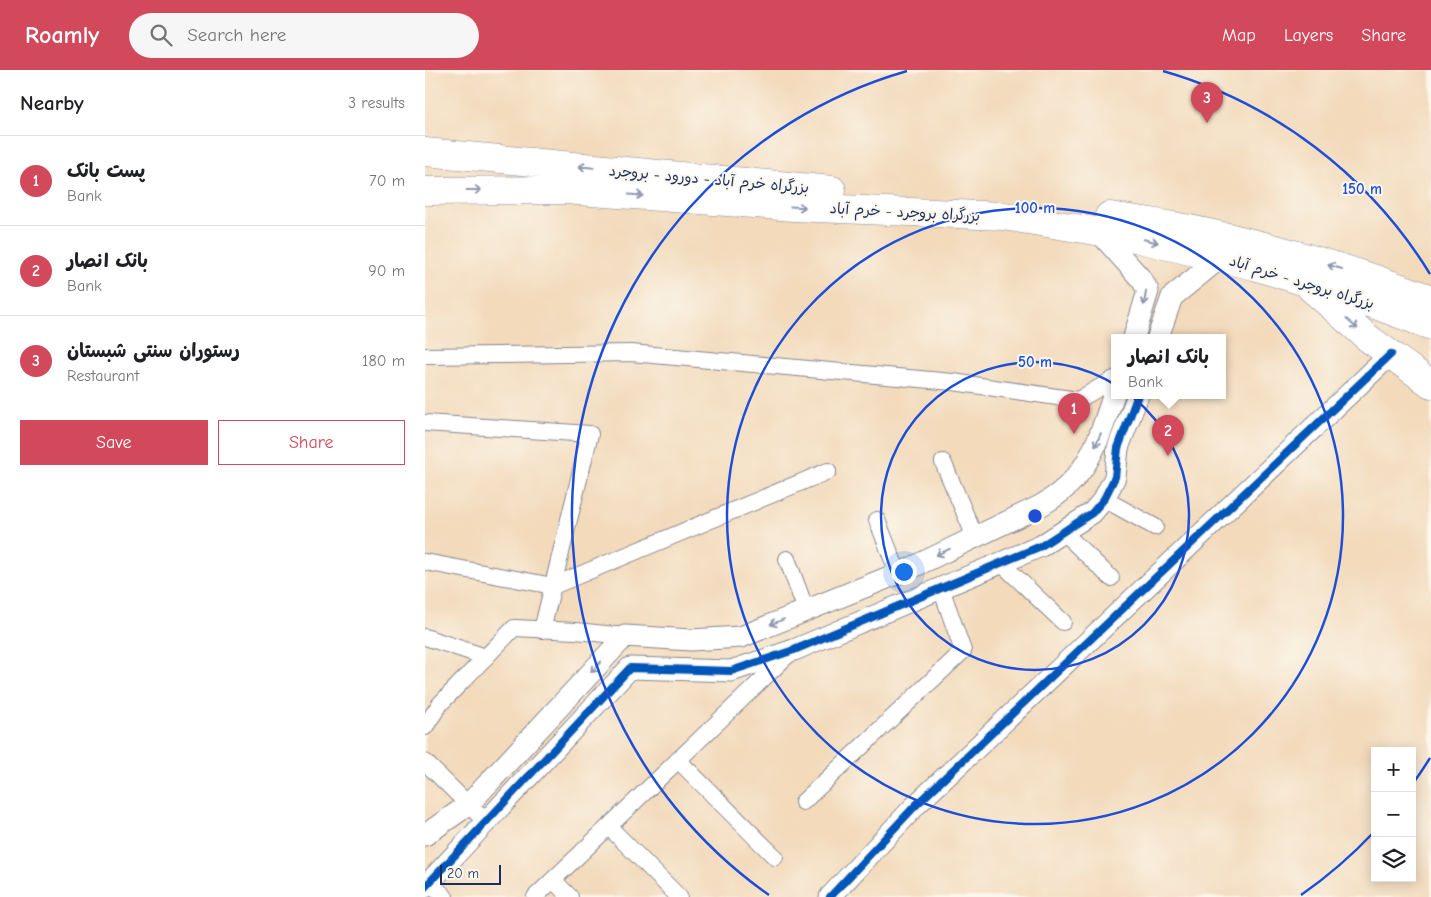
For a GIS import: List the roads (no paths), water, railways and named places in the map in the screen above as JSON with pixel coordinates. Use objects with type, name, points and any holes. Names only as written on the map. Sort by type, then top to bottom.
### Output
[{"type":"highway","name":"بزرگراه خرم آباد - دورود - بروجرد","points":[[425,152],[801,188],[1033,206],[1156,222],[1271,248],[1374,278],[1431,299]]},
{"type":"highway","name":"بزرگراه بروجرد - خرم آباد","points":[[425,191],[565,190],[794,207],[1003,216],[1099,232],[1221,257],[1359,298],[1431,326]]},
{"type":"highway","points":[[1374,278],[1431,295]]},
{"type":"highway","points":[[1302,281],[1368,338],[1431,384]]},
{"type":"street","points":[[1099,232],[1130,265],[1142,280],[1148,292],[1135,334]]},
{"type":"street","points":[[1160,334],[1172,297],[1221,257]]},
{"type":"street","points":[[425,356],[631,354],[953,382],[1078,400],[1111,381]]},
{"type":"street","points":[[830,897],[915,806],[1391,354]]},
{"type":"street","points":[[425,728],[440,704],[514,628],[691,640],[741,637],[904,571],[1060,495],[1077,478],[1097,443],[1112,399]]},
{"type":"street","points":[[445,897],[427,884],[630,668],[731,672],[794,650],[1041,546],[1093,513],[1104,499],[1115,477],[1118,448],[1136,399]]},
{"type":"street","points":[[425,423],[590,434],[543,630]]},
{"type":"street","points":[[943,462],[975,537]]},
{"type":"street","points":[[425,562],[553,586],[828,471]]},
{"type":"street","points":[[1104,499],[1155,527]]},
{"type":"street","points":[[803,802],[963,651],[932,592],[904,571],[877,520]]},
{"type":"street","points":[[1063,532],[1111,578]]},
{"type":"street","points":[[787,559],[806,610]]},
{"type":"street","points":[[1001,563],[1063,622]]},
{"type":"street","points":[[425,835],[467,805],[625,636]]},
{"type":"street","points":[[425,637],[486,657]]},
{"type":"street","points":[[691,640],[700,671]]},
{"type":"street","points":[[535,897],[794,650]]},
{"type":"street","points":[[678,760],[775,857]]},
{"type":"street","points":[[425,762],[486,822]]},
{"type":"street","points":[[609,827],[679,897]]},
{"type":"street","points":[[553,880],[570,897]]},
{"type":"place","name":"رستوران سنتی شبستان","points":[[1207,123]]},
{"type":"place","name":"پست بانک","points":[[1074,434]]},
{"type":"place","name":"بانک انصار","points":[[1168,456]]}]
